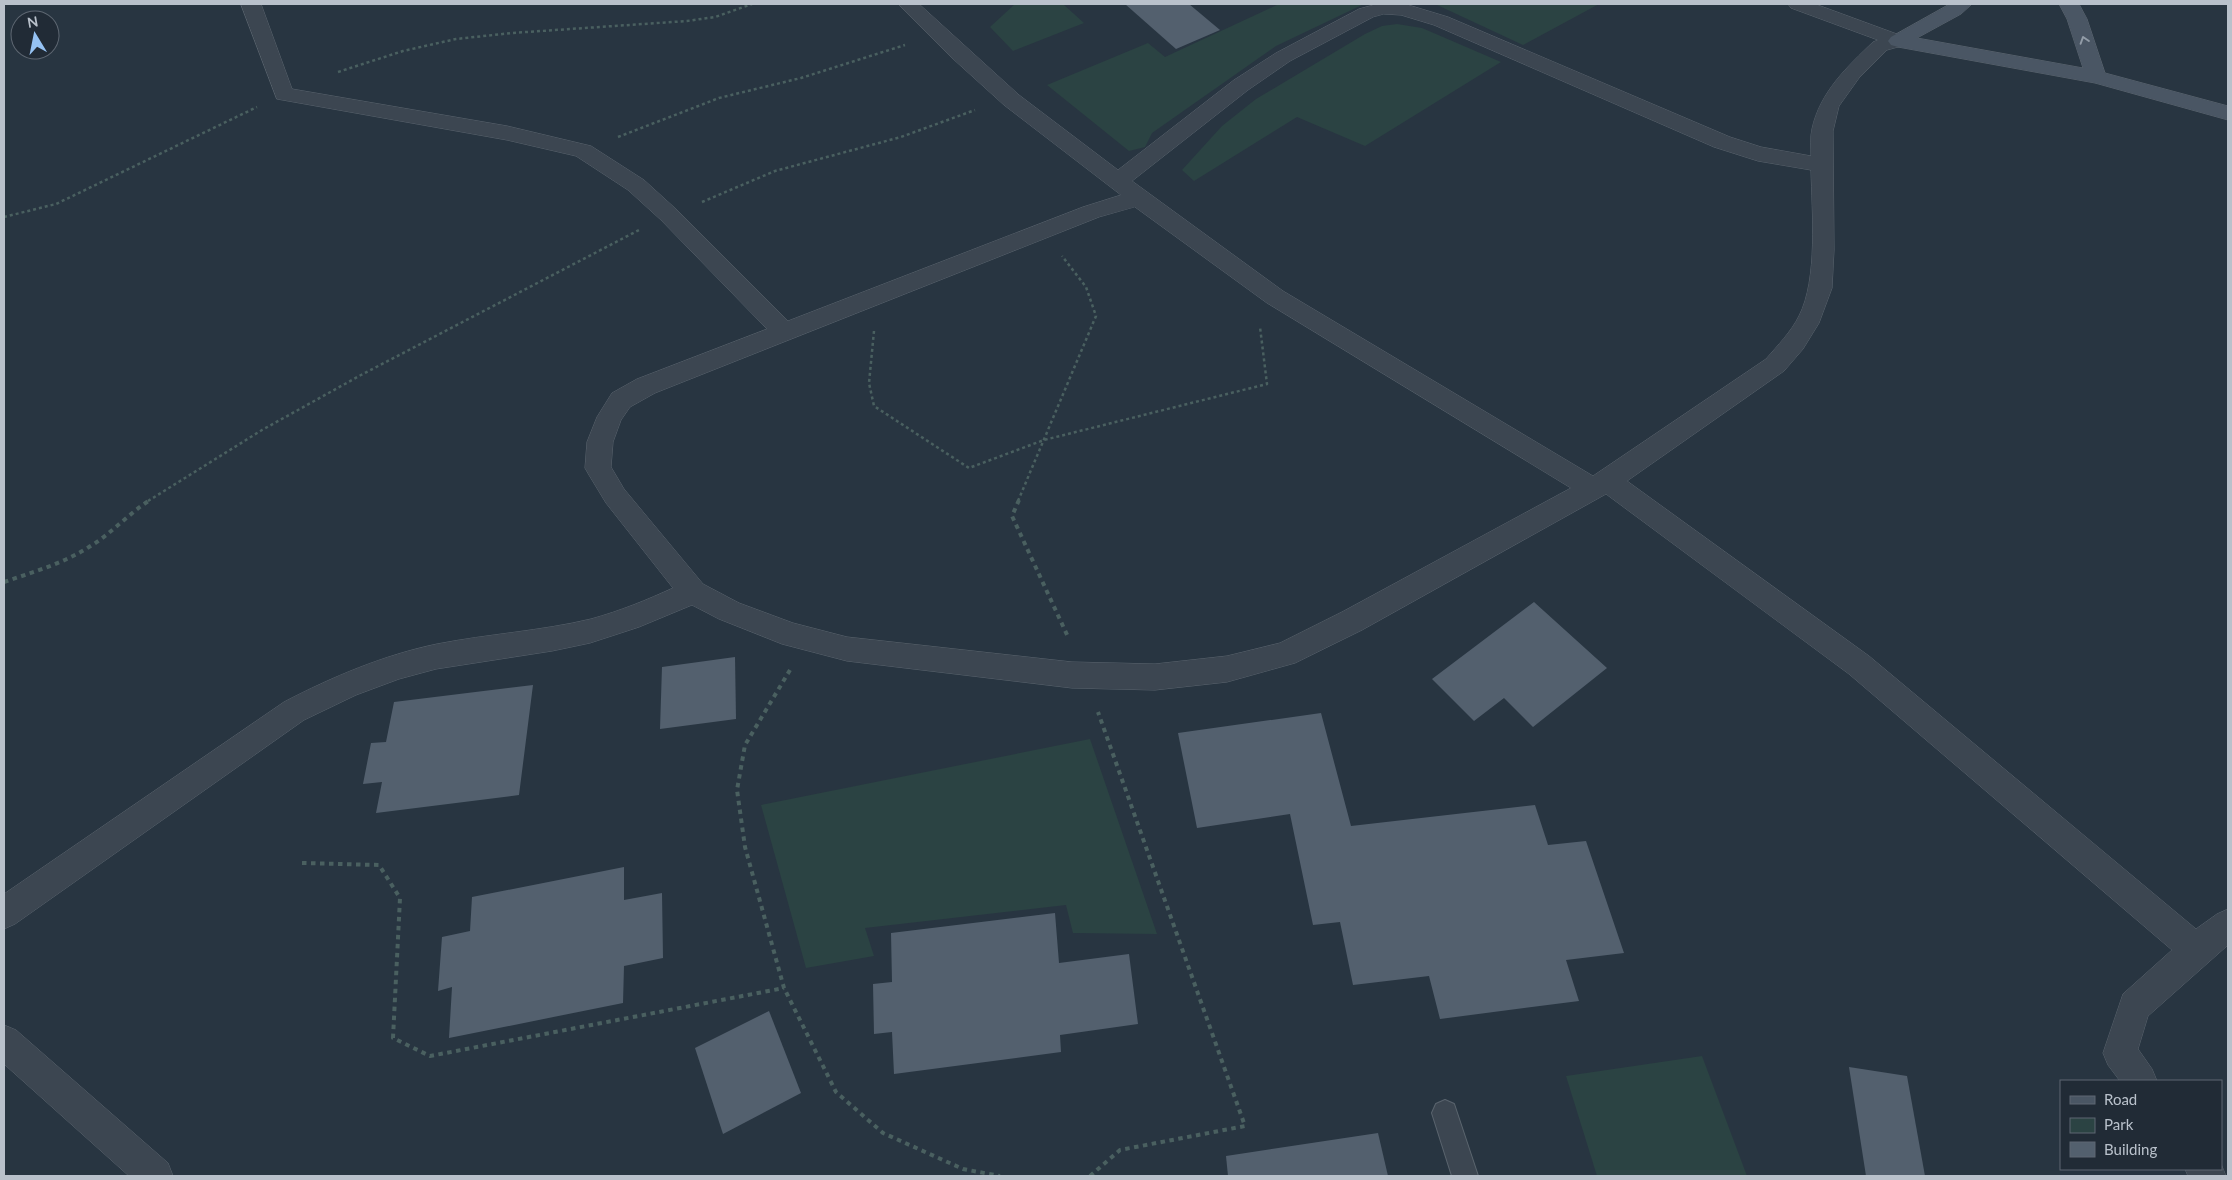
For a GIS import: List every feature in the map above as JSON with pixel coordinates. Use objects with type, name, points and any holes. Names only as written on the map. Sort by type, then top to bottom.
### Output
[{"type":"street","points":[[251,4],[284,94],[507,134],[583,150],[636,185],[669,215],[785,332]]},
{"type":"street","points":[[908,4],[936,33],[1046,128],[1119,180],[1138,198],[1274,297],[1600,485],[1859,665],[2196,950]]},
{"type":"street","points":[[1798,4],[1898,41],[2096,77],[2228,113]]},
{"type":"street","points":[[1138,198],[1092,212],[646,386],[621,400],[610,417],[600,442],[598,468],[615,496],[693,592],[729,611],[792,635],[847,649],[1086,676],[1155,677],[1227,669],[1285,654],[1352,621],[1600,485],[1775,364],[1794,343],[1811,318],[1820,288],[1823,250],[1822,131],[1829,106],[1852,73],[1880,46],[1898,41],[1962,4]]},
{"type":"street","points":[[2070,4],[2078,19],[2096,77]]},
{"type":"street","points":[[1119,180],[1241,86],[1283,57],[1366,13],[1383,8],[1402,9],[1441,21],[1722,142],[1758,154],[1822,165]]},
{"type":"street","points":[[4,913],[294,711],[333,691],[388,671],[436,657],[538,642],[591,631],[636,617],[693,592]]},
{"type":"street","points":[[2139,1080],[2120,1053],[2136,1006],[2196,950],[2228,925]]},
{"type":"street","points":[[4,1042],[155,1176]]},
{"type":"lane","points":[[1445,1113],[1465,1176]]},
{"type":"path","points":[[583,150],[719,98],[810,75],[881,54],[936,33]]},
{"type":"path","points":[[4,582],[64,562],[91,546],[137,508],[262,430],[361,374],[669,215],[774,171],[855,151],[942,125],[1007,95]]},
{"type":"path","points":[[1043,231],[1086,287],[1096,316],[1012,516],[1086,676],[1245,1126],[1120,1150],[1090,1176]]},
{"type":"path","points":[[877,296],[869,383],[874,406],[969,468],[1044,440],[1267,384],[1258,309],[1274,297]]},
{"type":"path","points":[[808,639],[746,745],[737,790],[745,847],[784,988],[836,1092],[883,1133],[962,1169],[1000,1176]]},
{"type":"path","points":[[302,863],[379,865],[400,898],[393,1038],[430,1056],[784,988]]},
{"type":"green space","points":[[1015,4],[1063,4],[1084,23],[1013,51],[990,27]]},
{"type":"green space","points":[[1279,4],[1364,4],[1276,46],[1152,133],[1145,147],[1129,151],[1047,85],[1148,43],[1165,57]]},
{"type":"green space","points":[[1435,4],[1599,4],[1523,45]]},
{"type":"green space","points":[[1397,24],[1422,28],[1501,62],[1365,146],[1297,117],[1194,181],[1182,170],[1222,126],[1256,99],[1365,34],[1382,26]]},
{"type":"green space","points":[[1090,739],[1157,934],[1073,933],[1066,905],[865,928],[874,956],[806,968],[761,805]]},
{"type":"green space","points":[[1702,1056],[1747,1176],[1597,1176],[1566,1076]]},
{"type":"building","points":[[1125,4],[1189,4],[1220,30],[1176,49]]},
{"type":"building","points":[[1534,602],[1607,668],[1533,727],[1504,698],[1474,721],[1432,679]]},
{"type":"building","points":[[735,657],[736,719],[660,729],[662,667]]},
{"type":"building","points":[[533,685],[519,795],[376,813],[382,782],[363,784],[371,743],[386,742],[394,702]]},
{"type":"building","points":[[1321,713],[1351,826],[1535,805],[1548,845],[1586,841],[1624,953],[1566,960],[1579,1001],[1440,1019],[1429,976],[1353,985],[1340,922],[1313,925],[1290,814],[1197,828],[1178,733]]},
{"type":"building","points":[[624,867],[624,900],[662,893],[663,958],[624,966],[623,1003],[449,1038],[452,987],[438,991],[442,937],[470,931],[472,897]]},
{"type":"building","points":[[1055,913],[1059,963],[1129,954],[1138,1024],[1060,1035],[1061,1052],[894,1074],[892,1032],[874,1034],[873,984],[892,982],[891,933]]},
{"type":"building","points":[[769,1011],[801,1093],[723,1134],[695,1048]]},
{"type":"building","points":[[1849,1067],[1907,1076],[1925,1176],[1866,1176]]},
{"type":"building","points":[[1378,1133],[1388,1176],[1228,1176],[1226,1156]]}]
